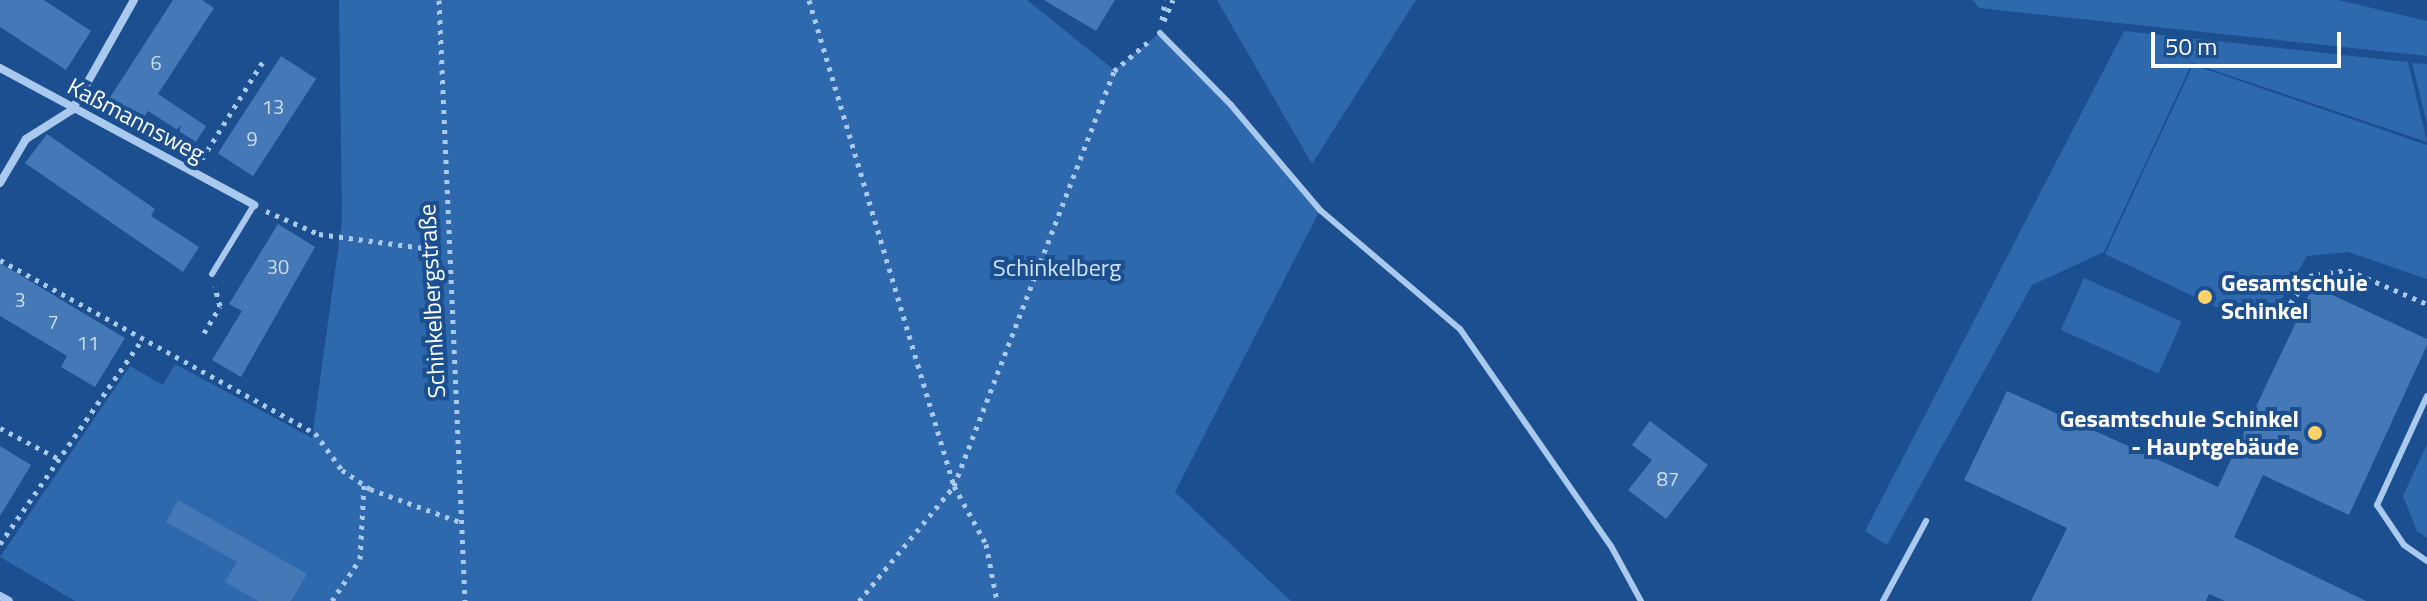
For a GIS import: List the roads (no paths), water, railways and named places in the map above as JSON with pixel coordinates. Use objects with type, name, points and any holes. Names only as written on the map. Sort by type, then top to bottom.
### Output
[{"type":"street","points":[[0,183],[26,139],[72,110],[134,0]]},
{"type":"street","name":"Kaßmannsweg","points":[[0,68],[72,110],[254,205]]},
{"type":"street","points":[[0,596],[9,601]]},
{"type":"lane","points":[[1160,33],[1231,105],[1320,210],[1460,329],[1611,546],[1641,601]]},
{"type":"lane","points":[[212,274],[254,205]]},
{"type":"lane","points":[[2427,396],[2377,505],[2404,545],[2427,561]]},
{"type":"lane","points":[[1883,601],[1926,521]]},
{"type":"place","name":"Gesamtschule Schinkel","points":[[2205,297]]},
{"type":"place","name":"Gesamtschule Schinkel - Hauptgebäude","points":[[2315,433]]},
{"type":"park label","name":"Schinkelberg","points":[[1057,268]]}]
